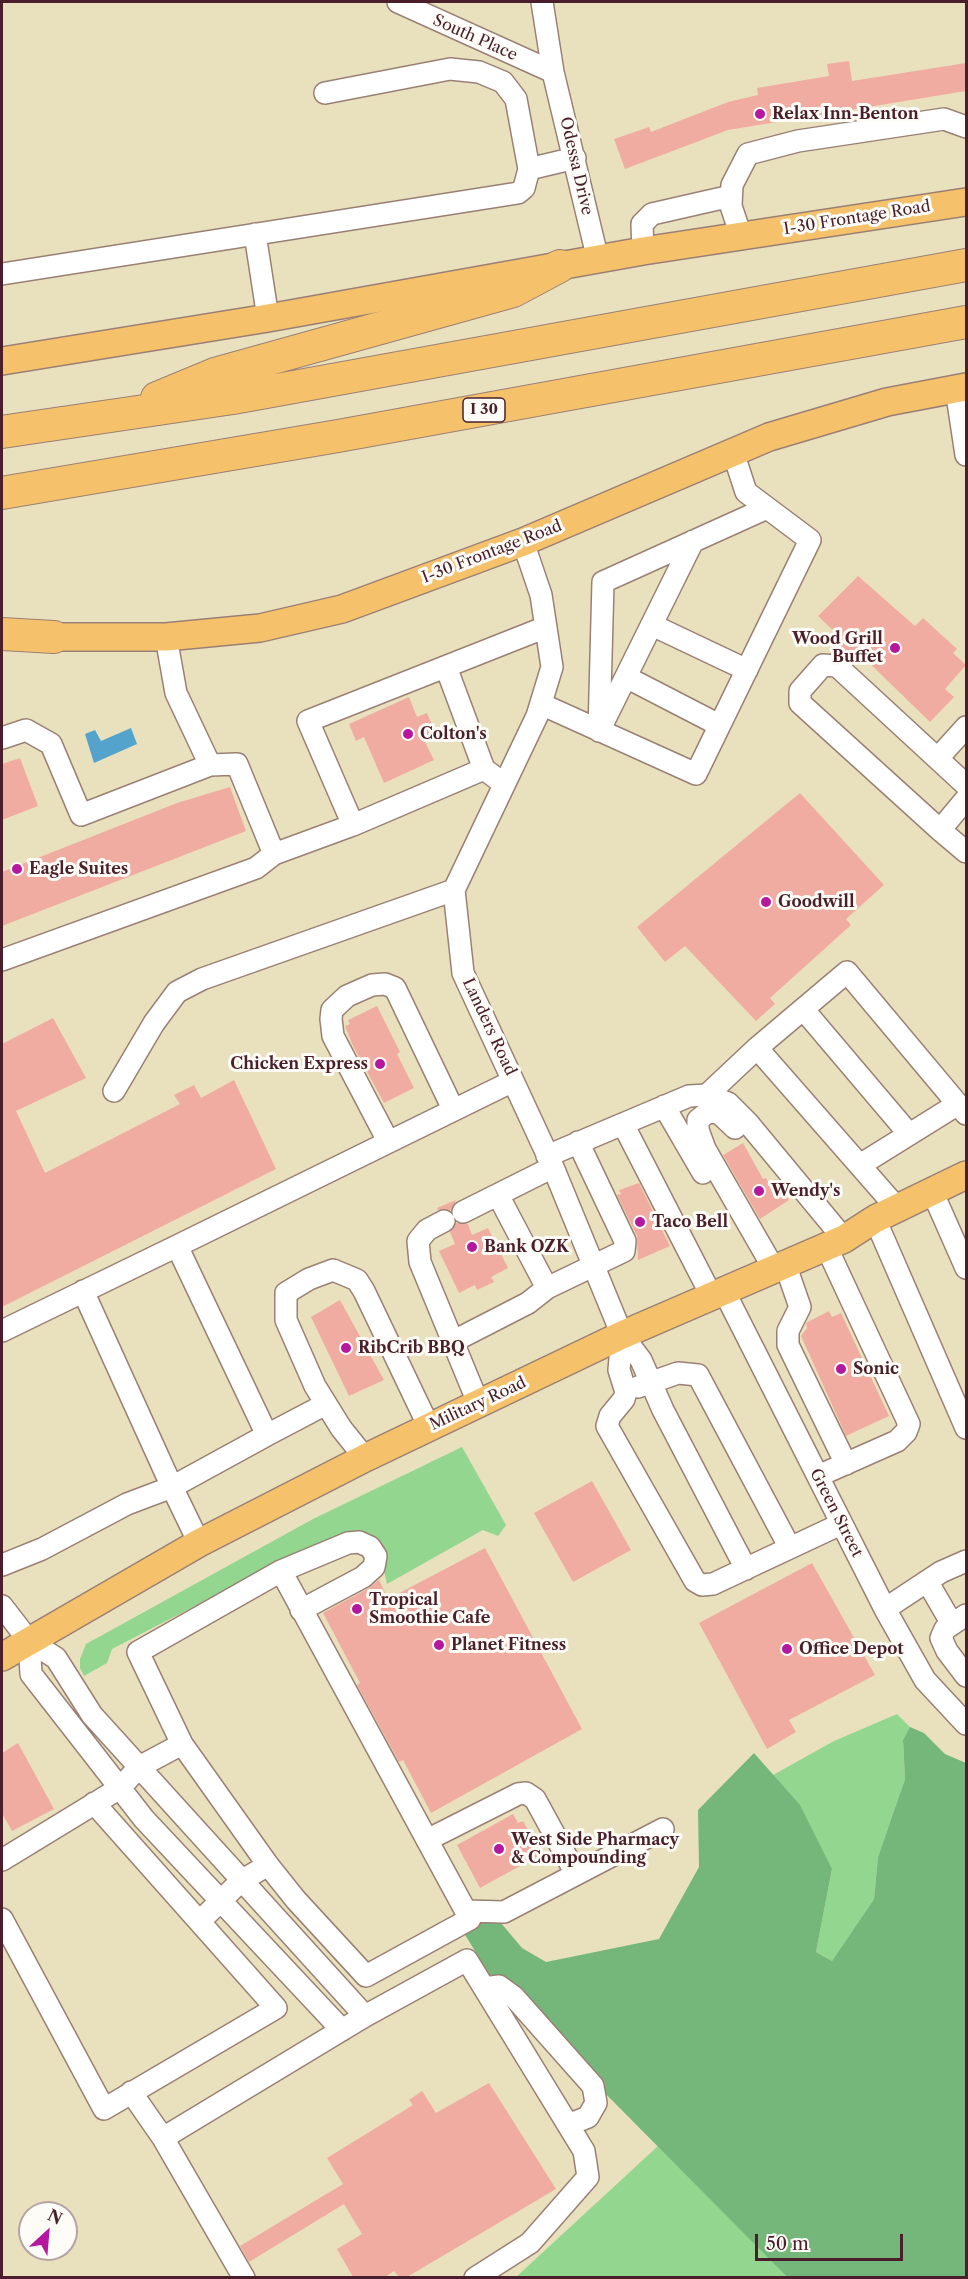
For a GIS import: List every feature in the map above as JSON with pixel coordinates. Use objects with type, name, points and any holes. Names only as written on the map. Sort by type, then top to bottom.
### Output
[{"type":"highway","points":[[2,432],[121,413],[233,399],[966,265]]},
{"type":"highway","points":[[121,413],[215,374],[513,291],[560,266]]},
{"type":"highway","name":"I 30","points":[[2,493],[338,436],[966,322]]},
{"type":"highway","points":[[2,636],[54,637]]},
{"type":"main road","name":"I-30 Frontage Road","points":[[2,361],[268,318],[643,251],[966,202]]},
{"type":"main road","name":"I-30 Frontage Road","points":[[54,637],[166,637],[260,628],[342,609],[523,542],[769,437],[887,402],[961,388]]},
{"type":"main road","name":"Military Road","points":[[2,1657],[199,1543],[365,1458],[622,1335],[835,1242],[886,1213],[966,1175]]},
{"type":"street","name":"South Place","points":[[398,2],[553,72]]},
{"type":"street","name":"Odessa Drive","points":[[542,2],[553,72],[598,260]]},
{"type":"street","points":[[2,274],[518,193],[525,188],[529,170],[516,99],[503,82],[479,72],[450,69],[325,93]]},
{"type":"street","points":[[741,236],[731,206],[731,196],[732,185],[748,154],[798,141],[944,119],[966,127]]},
{"type":"street","points":[[529,170],[575,158]]},
{"type":"street","points":[[643,251],[642,224],[651,214],[731,196]]},
{"type":"street","points":[[255,234],[268,318]]},
{"type":"street","points":[[961,388],[966,455]]},
{"type":"street","points":[[541,704],[696,774],[810,540],[746,492],[733,453]]},
{"type":"street","points":[[599,731],[603,582],[768,508]]},
{"type":"street","points":[[114,1090],[154,1023],[177,992],[202,980],[454,890],[541,704],[552,667],[541,595],[523,542]]},
{"type":"street","points":[[599,731],[693,542]]},
{"type":"street","points":[[652,625],[747,670]]},
{"type":"street","points":[[353,825],[308,721],[546,627]]},
{"type":"street","points":[[166,637],[176,693],[210,765]]},
{"type":"street","points":[[966,785],[837,666],[823,664],[800,691],[800,703],[966,852]]},
{"type":"street","points":[[446,667],[484,769],[504,784]]},
{"type":"street","points":[[626,677],[719,725]]},
{"type":"street","points":[[938,758],[966,727]]},
{"type":"street","points":[[2,738],[26,730],[51,744],[81,815],[210,765],[237,764],[274,854]]},
{"type":"street","points":[[2,960],[256,868],[274,854],[353,825],[484,769]]},
{"type":"street","points":[[940,830],[966,799]]},
{"type":"street","name":"Landers Road","points":[[454,890],[463,973],[550,1161],[622,1335]]},
{"type":"street","points":[[707,1095],[757,1048],[847,972],[962,1109],[909,1134],[860,1165]]},
{"type":"street","points":[[388,1141],[333,1036],[332,1010],[347,996],[372,985],[385,984],[395,988],[453,1109]]},
{"type":"street","points":[[803,1009],[909,1134]]},
{"type":"street","points":[[757,1048],[860,1165],[886,1213],[966,1428]]},
{"type":"street","points":[[2,1331],[513,1081]]},
{"type":"street","points":[[479,1405],[420,1262],[418,1241],[427,1230],[498,1195],[579,1142],[689,1095],[707,1095],[728,1103],[771,1150],[835,1242],[909,1424],[906,1432],[897,1441],[818,1476]]},
{"type":"street","points":[[664,1106],[800,1307],[788,1331],[788,1345],[846,1464]]},
{"type":"street","points":[[771,1150],[750,1141],[719,1113],[708,1112],[698,1120],[698,1130],[705,1149],[774,1269]]},
{"type":"street","name":"Green Street","points":[[623,1124],[818,1476],[885,1609],[925,1680],[966,1724]]},
{"type":"street","points":[[452,1342],[528,1303],[547,1288],[591,1264],[624,1251],[625,1241],[579,1142]]},
{"type":"street","points":[[932,1191],[966,1268]]},
{"type":"street","points":[[498,1195],[547,1288]]},
{"type":"street","points":[[177,1246],[267,1435]]},
{"type":"street","points":[[365,1458],[341,1428],[315,1386],[286,1320],[284,1303],[286,1293],[333,1270],[357,1280],[364,1290],[429,1427]]},
{"type":"street","points":[[83,1291],[199,1543]]},
{"type":"street","points":[[622,1335],[641,1360],[663,1410],[746,1569]]},
{"type":"street","points":[[622,1335],[619,1370],[626,1392],[624,1399],[610,1416],[607,1426],[695,1581],[702,1585],[713,1584],[842,1524]]},
{"type":"street","points":[[626,1392],[678,1373],[698,1375],[790,1548]]},
{"type":"street","points":[[2,1565],[42,1549],[128,1504],[172,1487],[326,1404]]},
{"type":"street","points":[[301,1610],[363,1577],[374,1567],[376,1556],[370,1547],[359,1542],[348,1543],[281,1571],[138,1652],[183,1744],[268,1865],[296,1900],[366,1976],[449,1930],[468,1915],[504,1912],[663,1829]]},
{"type":"street","points":[[885,1609],[927,1581],[966,1561]]},
{"type":"street","points":[[281,1571],[468,1915]]},
{"type":"street","points":[[927,1581],[959,1619],[945,1629],[941,1638],[947,1651],[966,1676]]},
{"type":"street","points":[[2,1606],[29,1641],[56,1658],[92,1715],[365,2016]]},
{"type":"street","points":[[29,1641],[31,1674],[144,1819],[342,2030]]},
{"type":"street","points":[[2,1860],[120,1788],[139,1767],[183,1744]]},
{"type":"street","points":[[427,1840],[518,1794],[526,1793],[535,1799],[576,1874]]},
{"type":"street","points":[[2,1920],[104,2109],[276,2007],[94,1803]]},
{"type":"street","points":[[200,1921],[242,1881],[268,1865]]},
{"type":"street","points":[[449,1930],[584,2151],[588,2177],[530,2243],[475,2277]]},
{"type":"street","points":[[163,2138],[365,2016],[467,1960]]},
{"type":"street","points":[[484,1988],[499,1986],[514,1997],[593,2086],[596,2103],[588,2117],[568,2125]]},
{"type":"street","points":[[131,2092],[163,2138],[244,2277]]},
{"type":"green space","points":[[462,1447],[506,1525],[498,1536],[483,1530],[387,1584],[382,1546],[375,1541],[249,1578],[112,1649],[107,1663],[84,1676],[80,1668],[80,1659],[86,1644],[313,1519]]},
{"type":"green space","points":[[897,1714],[910,1727],[903,1740],[905,1779],[878,1857],[874,1899],[832,1961],[816,1952],[832,1869],[773,1775],[834,1741]]},
{"type":"green space","points":[[910,1727],[924,1733],[945,1754],[966,1763],[966,2277],[787,2277],[492,1979],[464,1933],[483,1919],[501,1923],[522,1948],[546,1962],[659,1939],[699,1867],[698,1810],[754,1753],[800,1805],[832,1869],[816,1952],[832,1961],[874,1899],[878,1857],[905,1779],[903,1740]]},
{"type":"green space","points":[[658,2146],[787,2277],[515,2278]]},
{"type":"water","points":[[131,728],[137,744],[94,763],[85,734],[95,730],[101,741]]},
{"type":"building","name":"Relax Inn-Benton","points":[[849,61],[852,81],[966,63],[966,91],[728,130],[625,169],[614,139],[649,127],[651,132],[728,102],[758,95],[757,88],[829,76],[827,64]]},
{"type":"building","name":"Wood Grill Buffet","points":[[858,576],[915,626],[923,618],[957,649],[953,653],[966,665],[945,689],[954,697],[930,722],[857,651],[849,660],[832,647],[840,637],[818,616]]},
{"type":"building","points":[[409,697],[417,717],[427,713],[437,736],[425,742],[434,760],[384,783],[364,737],[356,741],[349,724]]},
{"type":"building","points":[[20,758],[38,806],[2,820],[2,764]]},
{"type":"building","points":[[230,787],[246,831],[2,926],[2,872],[177,803]]},
{"type":"building","name":"Goodwill","points":[[800,793],[884,885],[846,919],[851,925],[770,998],[775,1004],[756,1021],[685,946],[665,962],[637,927]]},
{"type":"building","name":"Chicken Express","points":[[377,1006],[400,1052],[397,1054],[414,1088],[384,1103],[353,1046],[345,1026],[350,1024],[348,1020]]},
{"type":"building","points":[[53,1018],[86,1078],[16,1111],[45,1173],[180,1104],[174,1095],[194,1085],[201,1098],[234,1080],[276,1169],[2,1307],[2,1044]]},
{"type":"building","name":"Wendy's","points":[[743,1143],[763,1179],[766,1178],[769,1183],[776,1179],[789,1200],[760,1219],[723,1155]]},
{"type":"building","name":"Taco Bell","points":[[639,1183],[670,1246],[638,1260],[637,1236],[617,1195],[621,1194],[619,1190]]},
{"type":"building","points":[[456,1200],[451,1210],[438,1210],[437,1208]]},
{"type":"building","name":"Bank OZK","points":[[456,1223],[468,1224],[472,1235],[488,1228],[508,1268],[491,1277],[494,1282],[477,1290],[475,1285],[459,1293],[439,1251],[455,1244],[450,1232]]},
{"type":"building","name":"RibCrib BBQ","points":[[340,1300],[384,1380],[349,1396],[311,1317]]},
{"type":"building","name":"Sonic","points":[[829,1311],[832,1317],[841,1313],[889,1416],[846,1436],[801,1336],[807,1328],[806,1323]]},
{"type":"building","points":[[592,1481],[631,1550],[573,1582],[534,1513]]},
{"type":"building","points":[[485,1548],[582,1729],[431,1813],[403,1760],[399,1762],[357,1685],[360,1683],[323,1613],[369,1588],[379,1580],[388,1599]]},
{"type":"building","name":"Office Depot","points":[[812,1563],[875,1675],[789,1720],[796,1732],[767,1749],[699,1623]]},
{"type":"building","points":[[18,1743],[54,1809],[12,1831],[2,1813],[2,1753]]},
{"type":"building","name":"West Side Pharmacy & Compounding","points":[[513,1814],[518,1823],[523,1821],[542,1854],[480,1888],[457,1845]]},
{"type":"building","points":[[489,2083],[556,2189],[407,2277],[399,2277],[394,2271],[385,2277],[353,2277],[337,2249],[362,2234],[344,2204],[249,2262],[240,2246],[343,2184],[327,2158],[413,2105],[409,2100],[422,2091],[436,2113]]},
{"type":"place","name":"Relax Inn-Benton","points":[[760,114]]},
{"type":"place","name":"Wood Grill Buffet","points":[[895,648]]},
{"type":"place","name":"Colton's","points":[[408,734]]},
{"type":"place","name":"Eagle Suites","points":[[17,869]]},
{"type":"place","name":"Goodwill","points":[[766,902]]},
{"type":"place","name":"Chicken Express","points":[[380,1064]]},
{"type":"place","name":"Wendy's","points":[[759,1191]]},
{"type":"place","name":"Taco Bell","points":[[640,1222]]},
{"type":"place","name":"Bank OZK","points":[[472,1247]]},
{"type":"place","name":"RibCrib BBQ","points":[[346,1348]]},
{"type":"place","name":"Sonic","points":[[841,1369]]},
{"type":"place","name":"Tropical Smoothie Cafe","points":[[357,1609]]},
{"type":"place","name":"Planet Fitness","points":[[439,1645]]},
{"type":"place","name":"Office Depot","points":[[787,1649]]},
{"type":"place","name":"West Side Pharmacy & Compounding","points":[[499,1849]]}]
